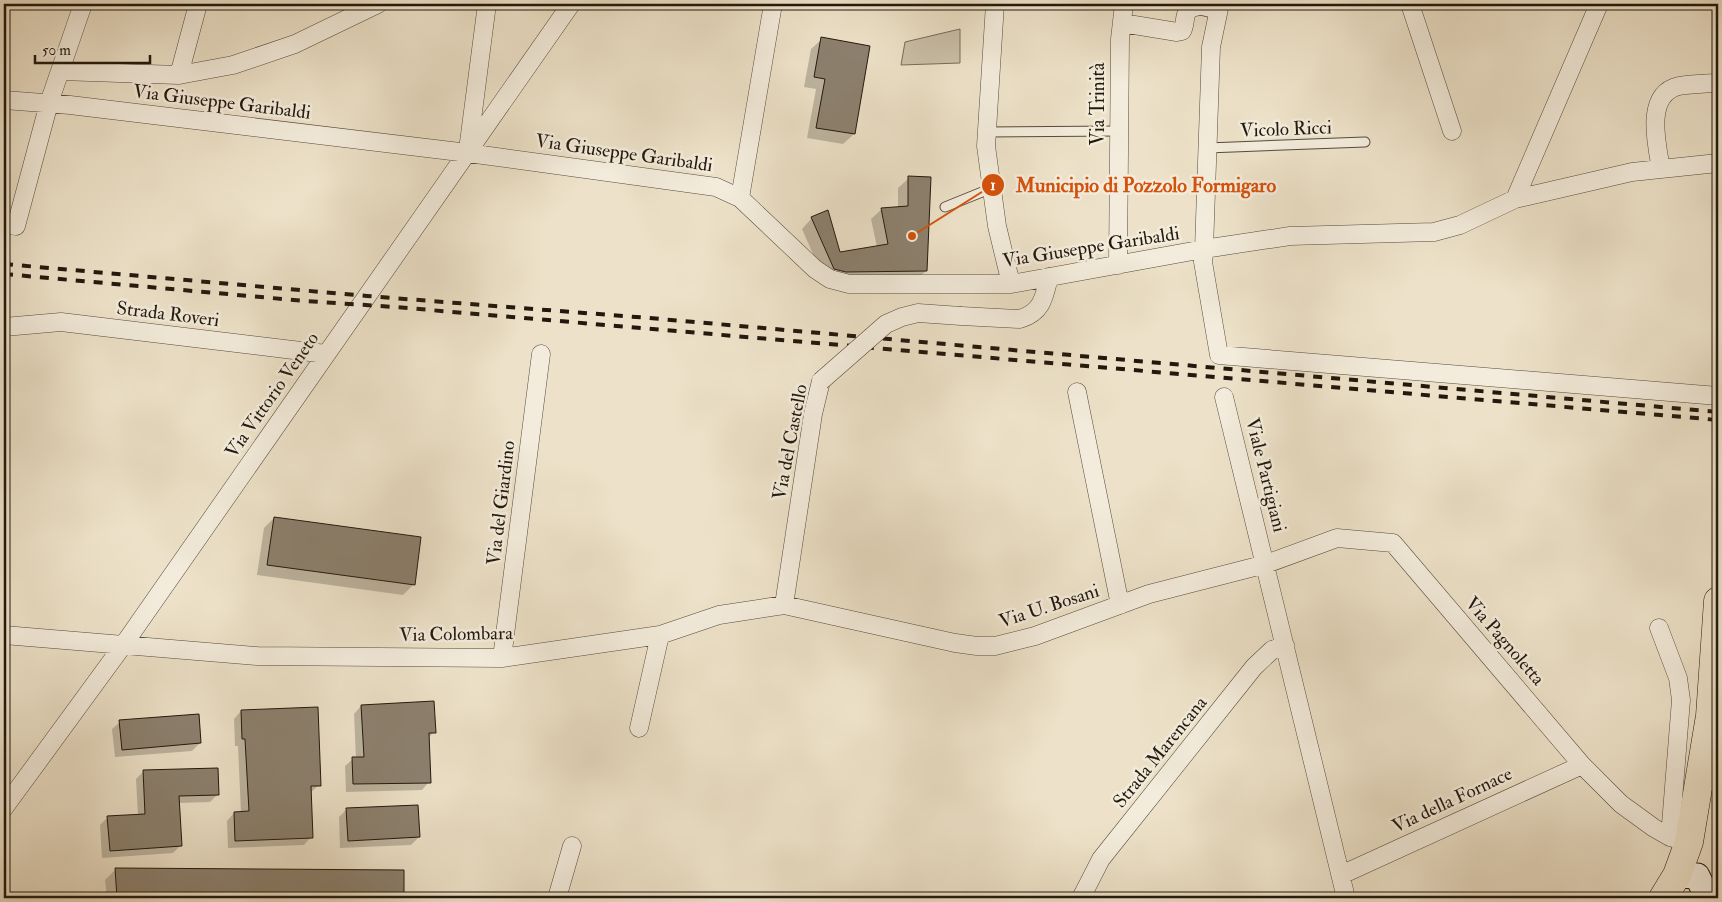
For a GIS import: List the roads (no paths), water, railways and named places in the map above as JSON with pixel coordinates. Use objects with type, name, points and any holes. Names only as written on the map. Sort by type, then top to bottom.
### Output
[{"type":"main road","points":[[1662,898],[1689,883],[1679,840],[1710,716],[1718,601]]},
{"type":"street","points":[[4,224],[16,226],[49,103],[83,4]]},
{"type":"street","points":[[179,75],[198,4]]},
{"type":"street","points":[[60,70],[179,75],[233,65],[296,44],[378,4]]},
{"type":"street","points":[[468,153],[487,4]]},
{"type":"street","name":"Via Vittorio Veneto","points":[[4,808],[124,644],[571,4]]},
{"type":"street","points":[[740,198],[773,4]]},
{"type":"street","points":[[995,4],[986,146],[997,226],[1011,284]]},
{"type":"street","name":"Via Trinità","points":[[1118,265],[1120,39],[1124,4]]},
{"type":"street","points":[[1410,4],[1452,132]]},
{"type":"street","points":[[1515,199],[1599,4]]},
{"type":"street","points":[[1122,23],[1177,32],[1182,31],[1186,12],[1196,5]]},
{"type":"street","points":[[1219,9],[1210,46],[1208,148],[1202,262],[1219,355],[1718,396]]},
{"type":"street","points":[[1661,169],[1655,126],[1655,111],[1664,95],[1677,86],[1718,81]]},
{"type":"street","points":[[1696,85],[1714,89],[1718,93]]},
{"type":"street","name":"Via Giuseppe Garibaldi","points":[[4,100],[49,103],[468,153],[716,188],[740,198],[815,268],[830,279],[849,284],[1011,284],[1204,249],[1290,236],[1434,232],[1460,225],[1515,199],[1632,172],[1718,162]]},
{"type":"street","name":"Via del Castello","points":[[784,605],[816,396],[822,381],[886,324],[902,317],[918,314],[1020,319],[1030,316],[1038,309],[1044,296],[1048,278]]},
{"type":"street","name":"Strada Roveri","points":[[4,328],[61,322],[326,354]]},
{"type":"street","name":"Via del Giardino","points":[[502,658],[541,354]]},
{"type":"street","points":[[1077,392],[1120,605]]},
{"type":"street","name":"Viale Partigiani","points":[[1224,397],[1286,645],[1346,898]]},
{"type":"street","name":"Via Pagnoletta","points":[[1266,564],[1337,538],[1393,543],[1582,764],[1621,804],[1654,828],[1679,840]]},
{"type":"street","name":"Via U. Bosani","points":[[784,605],[955,643],[995,646],[1035,636],[1149,594],[1266,564]]},
{"type":"street","name":"Via Colombara","points":[[4,635],[257,656],[502,658],[660,634],[719,615],[784,605]]},
{"type":"street","points":[[1659,628],[1678,678],[1681,700],[1679,840]]},
{"type":"street","points":[[638,728],[660,634]]},
{"type":"street","name":"Strada Marencana","points":[[1082,898],[1101,859],[1254,668],[1272,650],[1286,645]]},
{"type":"street","name":"Via della Fornace","points":[[1341,875],[1582,764]]},
{"type":"street","points":[[557,898],[572,846]]},
{"type":"street","points":[[1689,883],[1708,898]]},
{"type":"lane","points":[[1196,5],[1200,10],[1219,9]]},
{"type":"lane","points":[[987,132],[1119,132]]},
{"type":"lane","name":"Vicolo Ricci","points":[[1208,148],[1365,142]]},
{"type":"lane","points":[[945,207],[992,188]]},
{"type":"railway","points":[[4,264],[367,296],[649,318],[1718,412]]},
{"type":"railway","points":[[4,274],[1718,420]]},
{"type":"place","name":"Municipio di Pozzolo Formigaro","points":[[912,236]]}]
